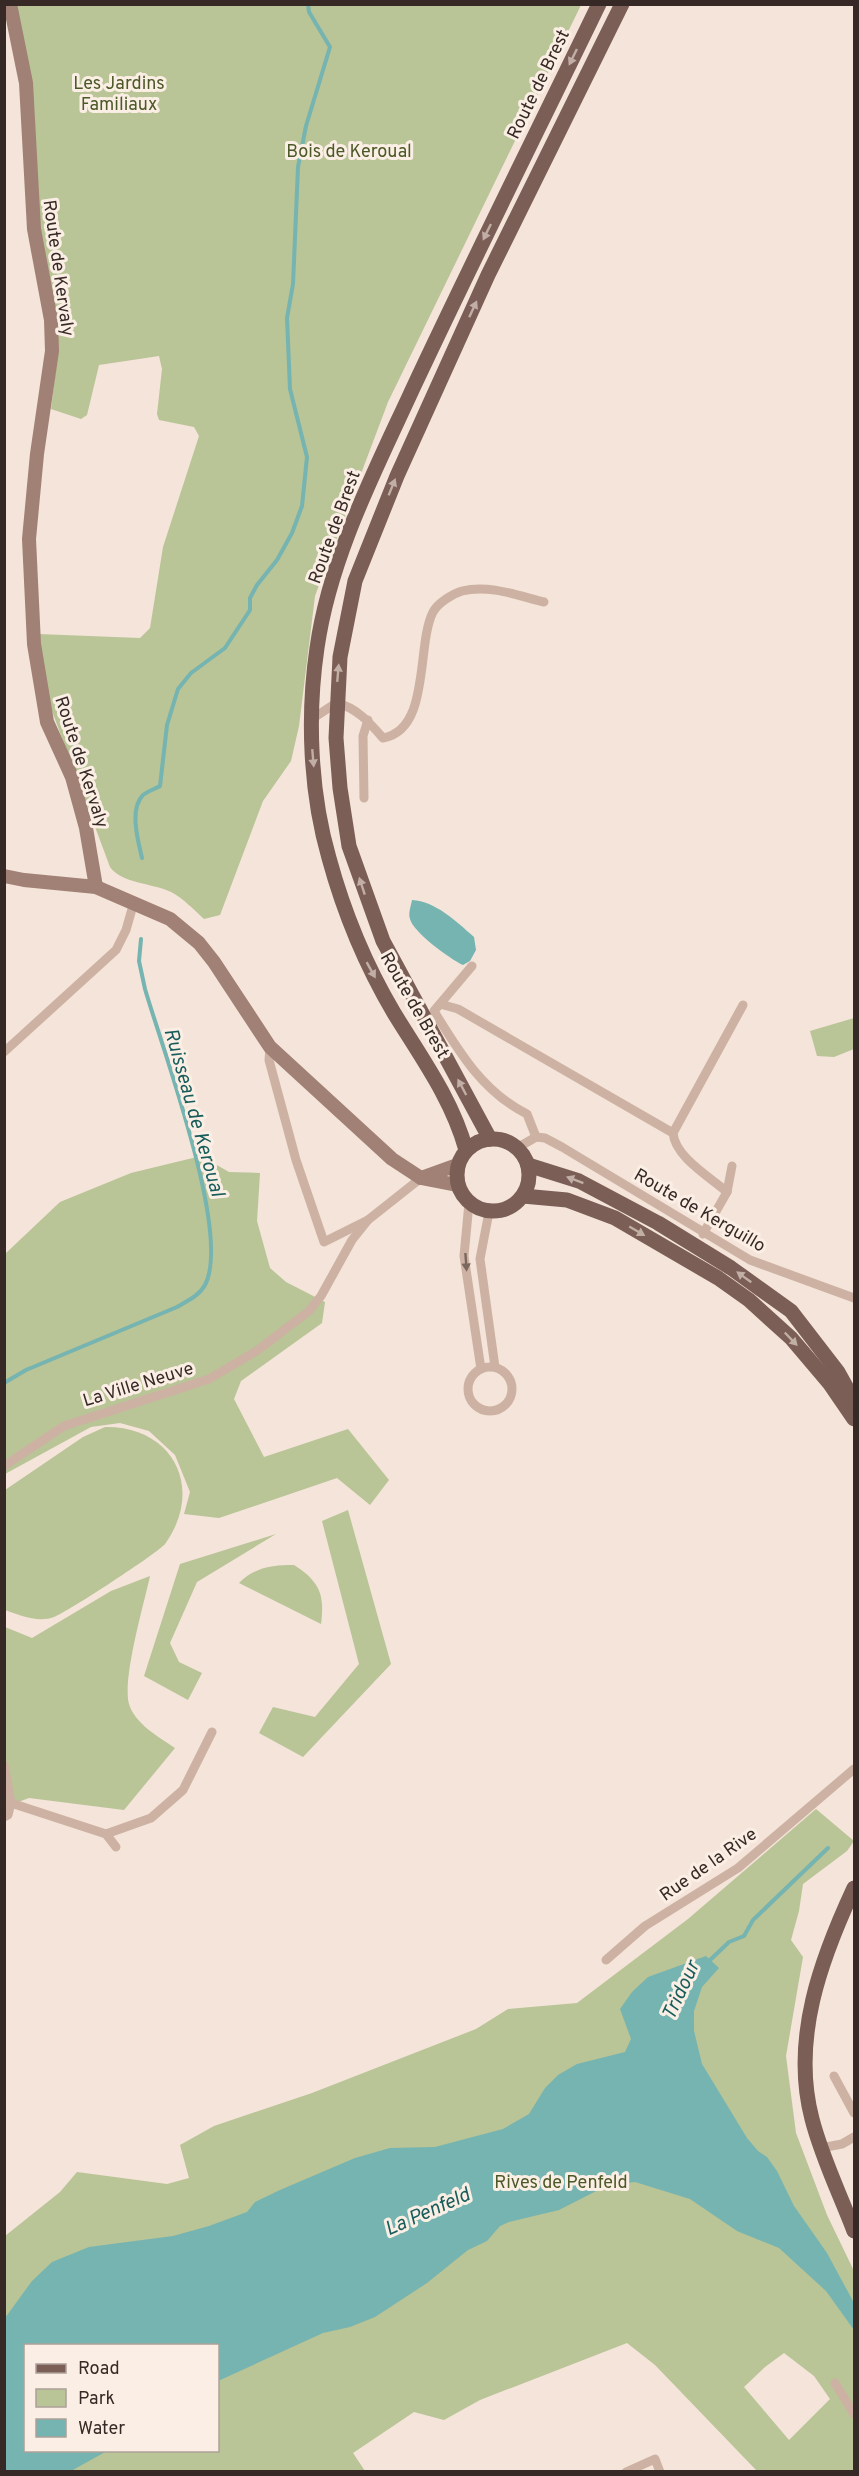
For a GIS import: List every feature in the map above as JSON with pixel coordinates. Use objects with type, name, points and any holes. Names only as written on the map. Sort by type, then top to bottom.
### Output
[{"type":"main road","name":"Route de Brest","points":[[466,1150],[446,1098],[364,957],[347,915],[328,855],[317,795],[312,718],[317,648],[333,576],[372,477],[475,256],[599,4]]},
{"type":"main road","name":"Route de Brest","points":[[490,1139],[383,941],[350,846],[340,788],[336,703],[340,657],[355,581],[397,476],[488,275],[622,4]]},
{"type":"main road","points":[[490,1139],[504,1141],[517,1148],[528,1165],[528,1186],[523,1196],[514,1205],[502,1211],[489,1212],[469,1203],[458,1185],[458,1165],[466,1150],[477,1142],[490,1139]]},
{"type":"main road","points":[[528,1165],[579,1181],[658,1223],[731,1268],[791,1311],[838,1372],[855,1401]]},
{"type":"main road","points":[[523,1196],[567,1200],[615,1218],[718,1278],[749,1300],[791,1338],[830,1384],[855,1419]]},
{"type":"main road","points":[[855,1888],[825,1955],[810,2011],[806,2079],[811,2117],[821,2148],[855,2231]]},
{"type":"main road","points":[[843,2203],[855,2225]]},
{"type":"street","name":"Route de Kervaly","points":[[10,4],[26,83],[34,229],[51,320],[52,351],[37,454],[29,539],[34,644],[47,722],[72,777],[86,828],[96,886]]},
{"type":"street","points":[[312,718],[336,703],[346,705],[368,720],[384,738],[396,736],[404,727],[417,700],[433,613],[443,601],[462,591],[490,590],[544,602]]},
{"type":"street","points":[[364,798],[363,736],[368,720]]},
{"type":"street","points":[[4,876],[24,880],[96,886],[170,920],[199,943],[214,962],[242,1008],[270,1047],[392,1159],[421,1178],[458,1185]]},
{"type":"street","points":[[4,1052],[116,950],[126,930],[134,902]]},
{"type":"street","points":[[472,966],[434,1011],[458,1050],[482,1082],[505,1103],[527,1114],[536,1137],[517,1148]]},
{"type":"street","points":[[440,1004],[458,1009],[673,1133]]},
{"type":"street","points":[[727,1192],[682,1153],[674,1143],[673,1133],[743,1005]]},
{"type":"street","points":[[270,1047],[269,1060],[296,1160],[324,1242],[368,1220],[421,1178],[458,1165]]},
{"type":"street","name":"Route de Kerguillo","points":[[536,1137],[545,1138],[562,1147],[703,1234],[758,1263],[855,1298]]},
{"type":"street","points":[[703,1234],[727,1192],[732,1166]]},
{"type":"street","points":[[469,1203],[464,1256],[481,1369]]},
{"type":"street","points":[[489,1212],[480,1259],[495,1367]]},
{"type":"street","name":"La Ville Neuve","points":[[4,1466],[64,1426],[209,1380],[258,1350],[309,1311],[331,1280],[352,1240],[368,1220]]},
{"type":"street","points":[[495,1367],[505,1373],[512,1387],[507,1402],[494,1411],[479,1408],[468,1395],[469,1381],[481,1369],[495,1367]]},
{"type":"street","points":[[106,1834],[151,1818],[183,1790],[212,1732]]},
{"type":"street","points":[[4,1765],[11,1803],[8,1815],[4,1817]]},
{"type":"street","name":"Rue de la Rive","points":[[606,1960],[645,1926],[738,1868],[855,1769]]},
{"type":"street","points":[[11,1803],[106,1834],[116,1847]]},
{"type":"street","points":[[834,2076],[855,2113]]},
{"type":"street","points":[[821,2148],[842,2144],[855,2137]]},
{"type":"street","points":[[835,2383],[855,2414]]},
{"type":"street","points":[[626,2472],[655,2459],[660,2472]]},
{"type":"green space","name":"Bois de Keroual","points":[[15,5],[581,5],[388,402],[315,596],[299,726],[291,761],[263,801],[220,915],[204,919],[171,892],[122,877],[110,867],[49,703],[38,634],[140,638],[150,628],[163,547],[199,436],[194,427],[159,420],[157,414],[162,369],[159,356],[99,365],[87,415],[81,419],[51,409],[58,351],[41,237]]},
{"type":"green space","points":[[854,1018],[854,1049],[834,1057],[817,1056],[810,1031]]},
{"type":"green space","points":[[201,1156],[229,1172],[260,1173],[257,1221],[270,1268],[286,1282],[325,1302],[322,1323],[241,1381],[234,1399],[264,1457],[348,1429],[389,1480],[370,1505],[337,1478],[219,1518],[184,1514],[190,1492],[175,1455],[149,1431],[120,1423],[91,1427],[5,1474],[5,1254],[60,1202],[131,1173]]},
{"type":"green space","points":[[105,1427],[129,1429],[149,1437],[164,1449],[176,1464],[182,1482],[182,1502],[177,1523],[165,1544],[159,1549],[62,1613],[42,1619],[29,1618],[5,1610],[5,1490],[83,1437]]},
{"type":"green space","points":[[348,1510],[391,1664],[303,1757],[259,1733],[273,1707],[315,1717],[359,1664],[322,1521]]},
{"type":"green space","points":[[276,1534],[197,1582],[170,1643],[179,1662],[202,1673],[188,1700],[144,1676],[180,1564]]},
{"type":"green space","points":[[294,1565],[315,1583],[318,1589],[322,1604],[321,1624],[239,1583],[258,1570]]},
{"type":"green space","points":[[150,1576],[128,1677],[129,1704],[142,1724],[175,1748],[124,1810],[29,1798],[5,1807],[5,1627],[32,1638],[111,1591]]},
{"type":"green space","name":"Rives de Penfeld","points":[[816,1809],[854,1841],[847,1851],[803,1884],[791,1940],[803,1957],[786,2056],[796,2133],[827,2215],[854,2271],[854,2471],[757,2471],[655,2365],[627,2343],[480,2400],[444,2420],[414,2412],[353,2453],[365,2471],[5,2472],[5,2236],[60,2192],[77,2172],[167,2184],[189,2178],[180,2145],[214,2126],[312,2093],[476,2029],[508,2009],[577,2003],[688,1919]],"holes":[[[784,2353],[814,2376],[830,2399],[789,2440],[744,2387]]]},
{"type":"water","points":[[412,900],[437,908],[474,937],[476,950],[470,961],[463,965],[457,962],[418,931],[409,917]]},
{"type":"water","name":"Rives de Penfeld","points":[[706,1956],[719,1968],[702,1987],[694,2011],[694,2031],[702,2064],[747,2138],[758,2151],[767,2157],[777,2171],[794,2206],[827,2253],[854,2303],[854,2330],[826,2291],[779,2248],[737,2231],[690,2199],[635,2182],[608,2185],[559,2210],[500,2226],[487,2241],[468,2250],[427,2283],[375,2317],[350,2327],[323,2333],[219,2381],[219,2344],[24,2344],[24,2452],[105,2452],[71,2471],[5,2471],[5,2318],[32,2281],[52,2262],[89,2247],[173,2236],[209,2226],[247,2212],[255,2202],[355,2158],[390,2148],[435,2147],[503,2129],[529,2114],[545,2088],[558,2075],[577,2064],[625,2052],[631,2039],[620,2009],[632,1992],[648,1977]]},
{"type":"waterway","name":"Ruisseau de Keroual","points":[[142,858],[138,843],[136,808],[143,795],[160,786],[167,725],[178,689],[191,673],[225,648],[250,610],[250,598],[257,585],[277,560],[292,533],[302,506],[307,457],[290,389],[287,318],[293,284],[298,167],[306,126],[330,47],[309,12],[308,4]]},
{"type":"waterway","name":"Ruisseau de Keroual","points":[[4,1383],[26,1370],[177,1307],[196,1295],[205,1285],[211,1260],[209,1226],[202,1184],[179,1095],[145,989],[139,961],[141,939]]},
{"type":"waterway","name":"Tridour","points":[[708,1962],[729,1942],[744,1936],[753,1920],[828,1848]]},
{"type":"park label","name":"Les Jardins Familiaux","points":[[119,94]]},
{"type":"water label","name":"La Penfeld","points":[[427,2211]]}]
